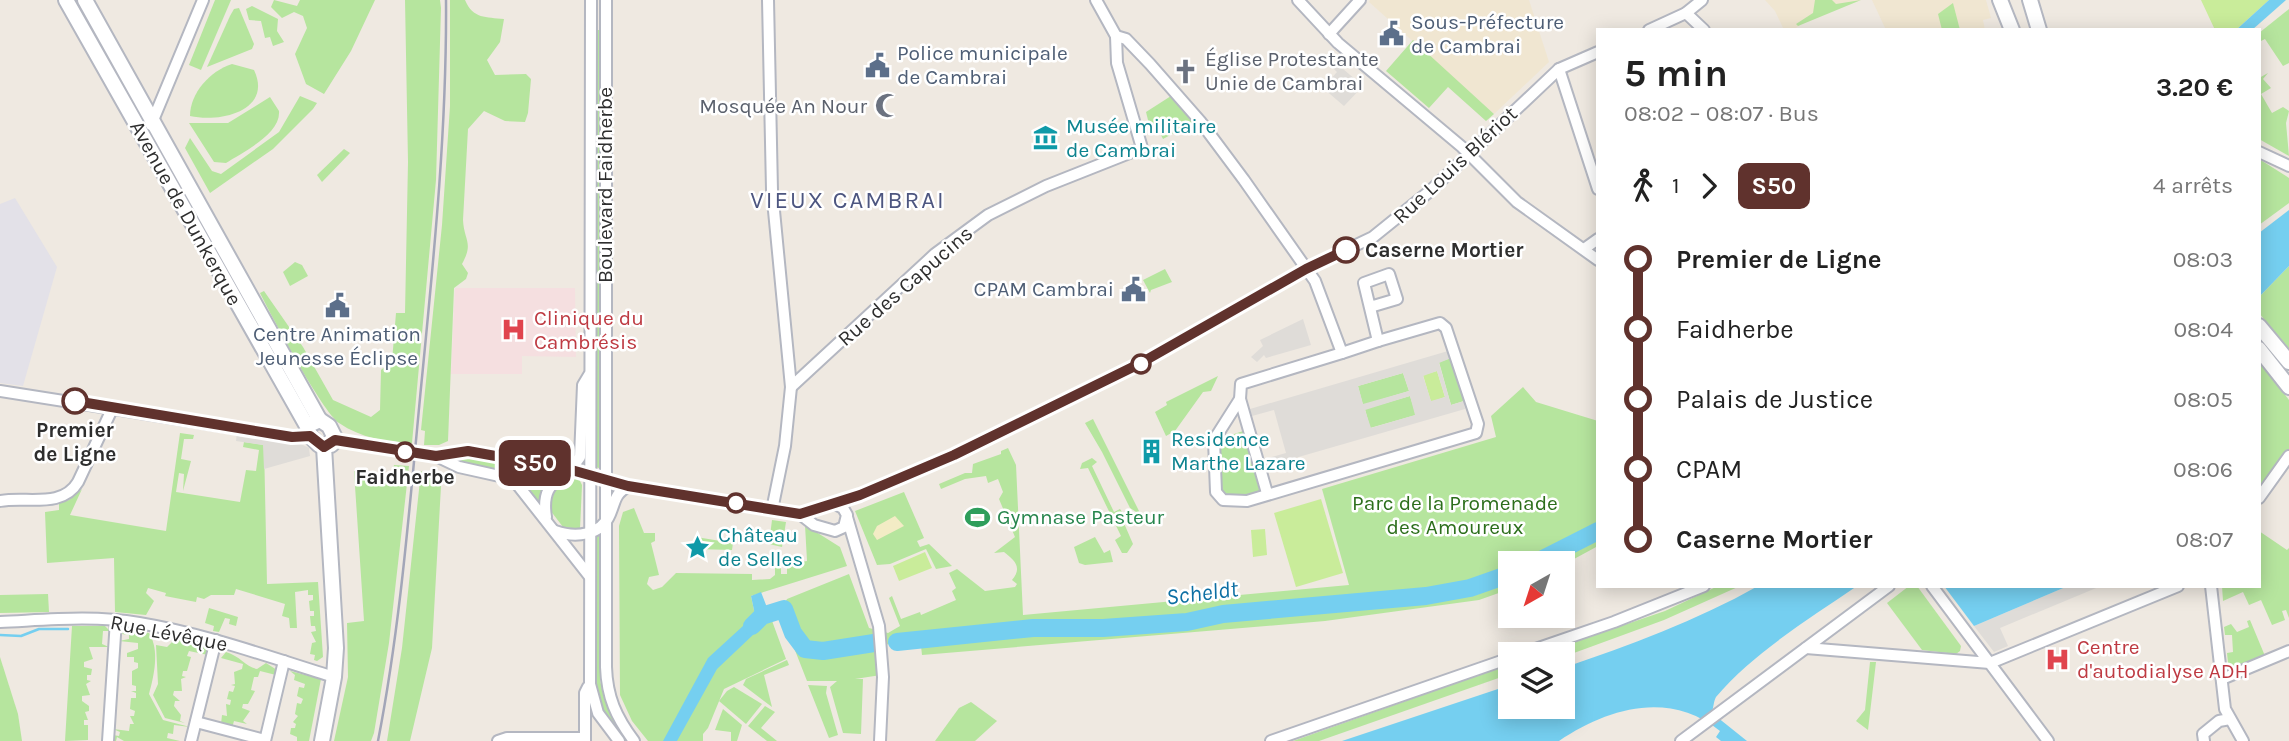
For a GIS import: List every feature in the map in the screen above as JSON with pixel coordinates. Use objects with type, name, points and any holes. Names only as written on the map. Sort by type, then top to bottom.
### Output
[{"type":"main road","name":"Avenue de Dunkerque","points":[[66,0],[312,427],[330,443]]},
{"type":"main road","name":"Avenue de Dunkerque","points":[[85,0],[154,123],[312,427]]},
{"type":"main road","points":[[2000,0],[2009,27]]},
{"type":"main road","points":[[2030,0],[2038,28]]},
{"type":"main road","points":[[2261,329],[2283,367],[2289,387]]},
{"type":"main road","points":[[2261,350],[2283,367]]},
{"type":"main road","name":"Avenue de Dunkerque","points":[[312,427],[329,426],[330,443]]},
{"type":"main road","points":[[322,741],[334,677],[336,648],[330,443]]},
{"type":"street","points":[[140,132],[154,123],[203,0]]},
{"type":"street","name":"Boulevard Faidherbe","points":[[591,0],[590,684],[597,713],[619,741]]},
{"type":"street","name":"Boulevard Faidherbe","points":[[606,0],[607,691],[615,713],[635,741]]},
{"type":"street","points":[[768,0],[772,190],[791,387],[785,446],[772,510]]},
{"type":"street","points":[[1096,0],[1116,36],[1133,45],[1200,121],[1315,281],[1342,353]]},
{"type":"street","points":[[1298,0],[1329,34],[1469,155],[1517,202],[1596,258]]},
{"type":"street","points":[[1329,34],[1360,0]]},
{"type":"street","points":[[1653,28],[1686,13],[1702,0]]},
{"type":"street","points":[[1686,13],[1702,28]]},
{"type":"street","points":[[591,15],[605,15]]},
{"type":"street","name":"Rue des Capucins","points":[[791,387],[936,254],[988,215],[1043,187],[1142,148],[1117,63],[1116,36]]},
{"type":"street","points":[[1596,53],[1559,69],[1596,183]]},
{"type":"street","name":"Rue Louis Blériot","points":[[800,514],[860,495],[954,455],[1139,364],[1306,269],[1385,229],[1469,155],[1559,69]]},
{"type":"street","points":[[2261,153],[2289,166]]},
{"type":"street","points":[[1584,249],[1596,240]]},
{"type":"street","points":[[1370,307],[1378,341]]},
{"type":"street","points":[[1240,399],[1213,440],[1216,492],[1223,500],[1234,502],[1247,501],[1476,433],[1478,424],[1446,328],[1440,323],[1241,384],[1240,399],[1267,493]]},
{"type":"street","points":[[547,520],[547,491],[553,481],[568,469],[581,453],[583,384],[590,372]]},
{"type":"street","points":[[0,391],[292,437],[312,427]]},
{"type":"street","points":[[0,502],[59,498],[71,493],[113,407]]},
{"type":"street","points":[[330,443],[436,456],[460,467],[516,481],[590,577]]},
{"type":"street","points":[[436,456],[459,450],[568,469],[628,486],[800,514],[855,548]]},
{"type":"street","points":[[2261,495],[2289,456]]},
{"type":"street","points":[[590,475],[606,516]]},
{"type":"street","points":[[555,531],[568,535],[590,533],[606,516],[614,496],[628,486]]},
{"type":"street","points":[[826,529],[844,527],[847,516],[860,495]]},
{"type":"street","points":[[826,529],[818,519],[828,505],[840,505],[847,516],[874,602],[882,646],[880,741]]},
{"type":"street","points":[[1556,642],[1699,588]]},
{"type":"street","points":[[1681,741],[1886,588]]},
{"type":"street","points":[[1934,588],[2048,741]]},
{"type":"street","points":[[1806,648],[1990,663],[2174,588]]},
{"type":"street","points":[[2211,588],[2225,709],[2244,741]]},
{"type":"street","points":[[108,741],[116,620]]},
{"type":"street","name":"Rue Lévêque","points":[[0,622],[116,620],[216,640],[334,677]]},
{"type":"street","points":[[191,741],[216,640]]},
{"type":"street","points":[[2222,679],[2289,651]]},
{"type":"street","points":[[195,722],[265,741],[284,661]]},
{"type":"street","points":[[1271,741],[1498,662]]},
{"type":"street","name":"Boulevard Faidherbe","points":[[498,741],[507,738],[585,739],[585,693],[590,684]]},
{"type":"street","points":[[2203,739],[2209,727],[2230,719]]},
{"type":"shaded area","points":[[1529,0],[1549,62],[1494,114],[1369,2]]},
{"type":"shaded area","points":[[1765,0],[1861,0],[1806,21],[1796,28],[1783,28],[1775,11]]},
{"type":"shaded area","points":[[1872,0],[1986,0],[1991,18],[1983,20],[1985,28],[1885,28]]},
{"type":"shaded area","points":[[1336,63],[1363,86],[1344,106],[1323,88],[1337,72],[1332,67]]},
{"type":"shaded area","points":[[15,198],[57,267],[23,386],[0,383],[0,204]]},
{"type":"shaded area","name":"Clinique du Cambrésis","points":[[455,288],[575,288],[576,357],[522,356],[522,374],[451,374]]},
{"type":"shaded area","points":[[1303,319],[1311,345],[1266,358],[1264,355],[1257,362],[1251,357],[1263,346],[1260,340]]},
{"type":"shaded area","points":[[1448,351],[1451,358],[1439,363],[1451,405],[1464,401],[1465,409],[1267,466],[1265,459],[1286,453],[1274,410],[1252,416],[1250,409]],"holes":[[[1437,371],[1445,397],[1431,401],[1423,376]],[[1403,373],[1409,391],[1363,404],[1358,386]],[[1410,396],[1415,415],[1371,428],[1365,410]]]},
{"type":"shaded area","points":[[237,433],[240,437],[297,442],[309,448],[310,456],[264,469],[263,445],[236,441]]},
{"type":"shaded area","points":[[2063,588],[2096,588],[2000,628],[2008,646],[1994,652],[1974,626]]},
{"type":"green space","points":[[72,0],[79,0],[146,121],[143,123]]},
{"type":"green space","points":[[215,0],[231,0],[201,70],[189,65]]},
{"type":"green space","points":[[274,0],[297,6],[300,0],[375,0],[351,51],[324,94],[306,84],[295,54],[307,28],[303,16],[294,12],[282,18],[271,7]]},
{"type":"green space","points":[[405,0],[440,0],[441,8],[436,180],[412,443],[374,438],[339,423],[310,383],[260,293],[264,291],[303,347],[333,400],[371,417],[380,410],[381,370],[392,361],[396,313],[405,313],[408,162]]},
{"type":"green space","points":[[450,0],[465,0],[476,14],[504,19],[500,42],[487,60],[495,75],[526,74],[531,79],[525,122],[505,121],[484,111],[468,129],[463,220],[468,246],[462,264],[468,273],[466,279],[454,288],[448,441],[439,445],[424,445],[425,431],[421,430],[442,225],[450,106]]},
{"type":"green space","points":[[1815,0],[1832,0],[1836,4],[1861,0],[1798,26],[1796,24],[1813,13]]},
{"type":"green space","points":[[2201,0],[2269,0],[2238,28],[2214,28]]},
{"type":"green space","points":[[1953,3],[1959,28],[1942,28],[1938,14]]},
{"type":"green space","points":[[252,6],[278,19],[277,31],[284,42],[273,46],[270,37],[265,38],[261,21],[249,20],[246,9]]},
{"type":"green space","points":[[239,8],[254,44],[252,49],[207,67],[230,16],[234,9]]},
{"type":"green space","points":[[2289,9],[2289,63],[2283,66],[2265,39],[2261,41],[2261,31]]},
{"type":"green space","points":[[596,30],[600,30],[599,468],[595,467]]},
{"type":"green space","points":[[1413,40],[1494,114],[1486,121],[1448,87],[1429,108],[1386,71]]},
{"type":"green space","points":[[232,64],[254,70],[258,84],[256,95],[250,104],[229,115],[202,118],[190,116],[197,91],[209,77]]},
{"type":"green space","points":[[2268,73],[2263,79],[2271,88],[2261,94],[2261,77]]},
{"type":"green space","points":[[2261,94],[2272,113],[2283,107],[2289,111],[2286,123],[2289,156],[2261,140]]},
{"type":"green space","points":[[300,96],[317,103],[273,149],[210,193],[185,148],[190,138],[212,171],[221,174],[279,132]]},
{"type":"green space","points":[[1171,96],[1194,122],[1163,139],[1160,133],[1151,132],[1146,112]]},
{"type":"green space","points":[[270,97],[279,111],[278,119],[268,135],[226,163],[214,162],[189,123],[228,123]]},
{"type":"green space","points":[[344,149],[350,153],[322,182],[317,175]]},
{"type":"green space","points":[[2261,160],[2289,178],[2289,203],[2261,224]]},
{"type":"green space","points":[[295,262],[302,265],[308,276],[290,286],[283,272]]},
{"type":"green space","points":[[2289,266],[2289,349],[2261,315],[2261,295]]},
{"type":"green space","points":[[1165,269],[1172,282],[1151,290],[1150,293],[1143,280]]},
{"type":"green space","points":[[1451,358],[1464,401],[1451,405],[1439,362]]},
{"type":"green space","points":[[2261,363],[2289,400],[2289,449],[2261,488]]},
{"type":"green space","points":[[1437,371],[1445,397],[1431,402],[1423,375]]},
{"type":"green space","points":[[1403,373],[1409,391],[1363,405],[1358,386]]},
{"type":"green space","points":[[1218,376],[1211,391],[1203,392],[1175,431],[1166,436],[1155,412],[1167,405],[1166,402]]},
{"type":"green space","name":"Parc de la Promenade des Amoureux","points":[[1523,387],[1536,402],[1596,420],[1596,547],[1575,558],[1575,551],[1498,551],[1498,593],[1479,600],[1325,621],[922,655],[921,646],[895,650],[888,644],[879,650],[881,675],[855,679],[863,679],[861,734],[843,733],[830,687],[837,681],[807,681],[780,612],[787,599],[849,574],[869,628],[888,633],[900,626],[889,598],[892,596],[901,619],[920,612],[921,615],[956,600],[952,591],[956,588],[949,573],[957,569],[985,591],[1015,587],[1017,584],[1012,580],[1017,571],[1016,564],[1004,552],[994,553],[1015,537],[999,499],[1003,492],[998,479],[988,483],[986,476],[965,479],[941,489],[939,484],[965,473],[972,473],[973,464],[1001,454],[1001,451],[1008,448],[1016,465],[1023,615],[1349,585],[1322,489],[1496,437],[1491,416]]},
{"type":"green space","points":[[1410,396],[1416,415],[1370,428],[1365,409]]},
{"type":"green space","points":[[1093,419],[1141,515],[1130,508],[1085,423]]},
{"type":"green space","points":[[1243,431],[1260,492],[1233,500],[1218,490],[1217,440]]},
{"type":"green space","points":[[180,433],[194,435],[193,439],[184,439],[181,459],[191,461],[183,491],[184,474],[179,473],[176,492],[240,502],[246,470],[256,471],[259,450],[243,447],[244,442],[264,445],[267,584],[318,582],[323,657],[317,661],[314,660],[315,655],[310,654],[312,643],[316,642],[311,632],[316,631],[315,626],[311,626],[310,616],[314,616],[314,611],[310,611],[309,601],[313,600],[313,595],[308,595],[308,590],[295,592],[297,628],[290,628],[289,618],[282,616],[285,604],[236,589],[234,595],[211,595],[204,599],[197,597],[196,602],[165,596],[166,593],[148,588],[146,593],[154,601],[146,615],[115,612],[114,558],[47,563],[45,512],[59,510],[59,503],[69,500],[82,489],[70,515],[166,531]]},
{"type":"green space","points":[[463,455],[559,471],[541,505],[518,477],[461,464],[460,458]]},
{"type":"green space","points":[[1092,458],[1097,462],[1092,466],[1114,512],[1120,509],[1122,512],[1120,514],[1133,544],[1127,553],[1122,553],[1115,540],[1121,536],[1088,468],[1080,469],[1082,463]]},
{"type":"green space","points":[[394,465],[409,466],[389,643],[374,733],[371,741],[334,741],[348,677],[347,623],[364,621],[354,471],[390,479]]},
{"type":"green space","points":[[421,471],[441,486],[432,648],[410,741],[387,741],[402,648]]},
{"type":"green space","points":[[566,476],[578,477],[582,485],[580,529],[563,527],[550,510],[550,491]]},
{"type":"green space","points":[[904,492],[924,538],[917,541],[920,547],[929,544],[952,566],[936,569],[926,549],[890,564],[877,565],[855,511]]},
{"type":"green space","points":[[1321,499],[1343,573],[1296,587],[1274,513]]},
{"type":"green space","points":[[634,508],[644,533],[655,533],[655,541],[651,543],[659,575],[649,577],[647,584],[653,590],[662,587],[676,573],[752,574],[752,580],[770,579],[775,575],[775,566],[781,566],[781,574],[787,574],[787,564],[807,561],[805,525],[840,547],[847,566],[751,596],[755,615],[771,618],[786,659],[724,689],[703,734],[703,741],[648,741],[632,721],[620,695],[619,526],[623,512]]},
{"type":"green space","points":[[772,520],[786,522],[782,547],[769,544]]},
{"type":"green space","points":[[1265,529],[1267,555],[1253,557],[1251,530]]},
{"type":"green space","points":[[2261,532],[2287,550],[2289,548],[2289,618],[2286,610],[2282,611],[2285,620],[2272,625],[2261,600],[2249,605],[2243,592],[2223,601],[2222,588],[2261,588]]},
{"type":"green space","points":[[600,534],[600,680],[611,712],[631,741],[625,741],[616,730],[596,693],[595,537]]},
{"type":"green space","points":[[696,537],[733,543],[732,550],[696,549]]},
{"type":"green space","points":[[1095,537],[1104,553],[1110,550],[1113,562],[1085,565],[1079,563],[1074,547]]},
{"type":"green space","points":[[925,552],[932,568],[899,581],[893,566]]},
{"type":"green space","points":[[1714,588],[1736,588],[1664,620],[1575,653],[1574,642],[1665,611]]},
{"type":"green space","points":[[1906,588],[1918,588],[1961,646],[1960,651],[1956,654],[1922,650],[1887,603]]},
{"type":"green space","points":[[48,594],[49,612],[0,613],[0,595]]},
{"type":"green space","points":[[209,608],[238,617],[236,626],[229,624],[230,619],[225,618],[219,632],[213,631],[214,626],[205,623]]},
{"type":"green space","points":[[2250,620],[2265,656],[2229,672],[2227,653],[2233,652],[2232,635],[2225,635],[2224,627],[2231,624],[2237,632],[2249,627],[2247,621]]},
{"type":"green space","points":[[72,626],[105,626],[110,631],[103,631],[102,644],[109,647],[89,647],[93,659],[84,662],[84,667],[92,669],[91,675],[87,675],[87,680],[91,681],[86,684],[90,695],[82,696],[82,701],[89,706],[89,711],[85,712],[88,720],[84,720],[84,725],[88,725],[88,740],[65,741]]},
{"type":"green space","points":[[126,629],[149,633],[154,647],[155,663],[149,694],[163,720],[190,727],[174,725],[173,734],[168,733],[167,738],[180,741],[124,741],[117,737],[116,741],[112,741],[113,735],[119,736],[120,732],[113,729],[129,731],[130,724],[134,724],[130,716],[134,716],[135,711],[130,709],[131,698],[136,698],[136,693],[131,691],[136,691],[136,686],[132,685],[132,671],[138,668],[138,663],[134,662],[134,657],[127,657],[127,653],[138,649],[138,643],[119,641],[129,639],[129,635],[122,634]]},
{"type":"green space","points":[[176,638],[204,645],[208,649],[208,655],[189,651],[187,656],[191,657],[187,671],[183,671],[182,676],[186,677],[181,679],[182,691],[174,691],[173,695],[180,701],[175,701],[174,706],[181,715],[180,721],[185,723],[165,718],[153,695],[158,684],[156,645],[167,647]]},
{"type":"green space","points":[[226,652],[253,668],[257,669],[266,663],[277,670],[276,675],[260,671],[258,677],[254,677],[251,690],[255,691],[248,704],[243,704],[242,708],[250,711],[243,721],[247,724],[234,721],[232,728],[221,724],[222,715],[227,716],[226,704],[230,705],[231,700],[227,699],[229,691],[233,692],[235,686],[231,685],[235,684],[234,672],[242,669],[243,664],[221,658]]},
{"type":"green space","points":[[0,657],[18,714],[22,741],[0,741]]},
{"type":"green space","points":[[787,660],[789,665],[764,675],[772,707],[743,685],[746,679]]},
{"type":"green space","points":[[1870,662],[1876,662],[1868,730],[1856,721],[1865,710]]},
{"type":"green space","points":[[1498,668],[1498,678],[1319,741],[1293,741]]},
{"type":"green space","points":[[290,671],[321,679],[309,741],[297,741],[297,737],[290,734],[291,728],[295,728],[296,724],[293,722],[298,716],[295,714],[297,703],[301,704],[303,699],[297,696],[299,687],[304,688],[305,684],[294,680],[295,675]]},
{"type":"green space","points":[[808,685],[827,686],[826,693],[838,735],[829,738]]},
{"type":"green space","points":[[734,687],[762,704],[746,724],[719,701]]},
{"type":"green space","points":[[971,702],[997,721],[975,741],[935,741],[959,708]]},
{"type":"green space","points":[[765,706],[775,712],[761,728],[777,741],[767,741],[748,726]]},
{"type":"green space","points":[[723,709],[742,725],[737,741],[731,741],[731,732],[715,730]]},
{"type":"sand","points":[[895,516],[904,526],[877,540],[873,534],[877,526]]},
{"type":"water","points":[[2269,0],[2286,0],[2254,28],[2238,28]]},
{"type":"water","points":[[2289,210],[2289,266],[2261,295],[2261,231]]},
{"type":"water","points":[[1754,588],[1854,588],[1764,651],[1716,697],[1712,713],[1747,741],[1721,741],[1716,737],[1720,731],[1700,718],[1660,707],[1618,713],[1578,729],[1559,741],[1342,741],[1498,689],[1498,719],[1575,719],[1575,664],[1662,632]]},
{"type":"water","points":[[1946,588],[2063,588],[1974,626]]},
{"type":"water","points":[[761,592],[771,618],[717,669],[677,741],[663,741],[708,658],[755,615],[751,596]]},
{"type":"waterway","name":"Scheldt","points":[[1559,551],[1596,532]]},
{"type":"waterway","name":"Scheldt","points":[[897,642],[1033,628],[1103,628],[1187,622],[1223,614],[1426,596],[1470,588],[1498,578]]},
{"type":"waterway","name":"Scheldt","points":[[752,626],[762,616],[784,609],[793,633],[805,649],[823,651],[874,643]]},
{"type":"waterway","points":[[0,635],[21,636],[39,629],[68,629]]},
{"type":"railway","points":[[378,741],[403,570],[430,298],[442,149],[446,0]]},
{"type":"bus line","name":"S50","points":[[75,401],[221,423],[292,437],[310,436],[324,447],[335,440],[436,456],[459,450],[468,451],[568,469],[628,486],[800,514],[860,495],[954,455],[1139,364],[1283,285],[1306,269],[1346,250]]},
{"type":"place","name":"Sous-Préfecture de Cambrai","points":[[1391,34]]},
{"type":"place","name":"Police municipale de Cambrai","points":[[877,65]]},
{"type":"place","name":"Église Protestante Unie de Cambrai","points":[[1185,71]]},
{"type":"place","name":"Mosquée An Nour","points":[[887,106]]},
{"type":"place","name":"Musée militaire de Cambrai","points":[[1046,138]]},
{"type":"place","name":"Caserne Mortier","points":[[1346,250]]},
{"type":"place","name":"CPAM Cambrai","points":[[1134,289]]},
{"type":"place","name":"Centre Animation Jeunesse Éclipse","points":[[337,305]]},
{"type":"place","name":"Clinique du Cambrésis","points":[[514,330]]},
{"type":"place","name":"Premier de Ligne","points":[[75,401]]},
{"type":"place","name":"Residence Marthe Lazare","points":[[1151,451]]},
{"type":"place","name":"Faidherbe","points":[[405,452]]},
{"type":"place","name":"Gymnase Pasteur","points":[[977,517]]},
{"type":"place","name":"Château de Selles","points":[[698,547]]},
{"type":"place","name":"Centre d'autodialyse ADH","points":[[2057,659]]},
{"type":"district","name":"VIEUX CAMBRAI","points":[[848,200]]}]
